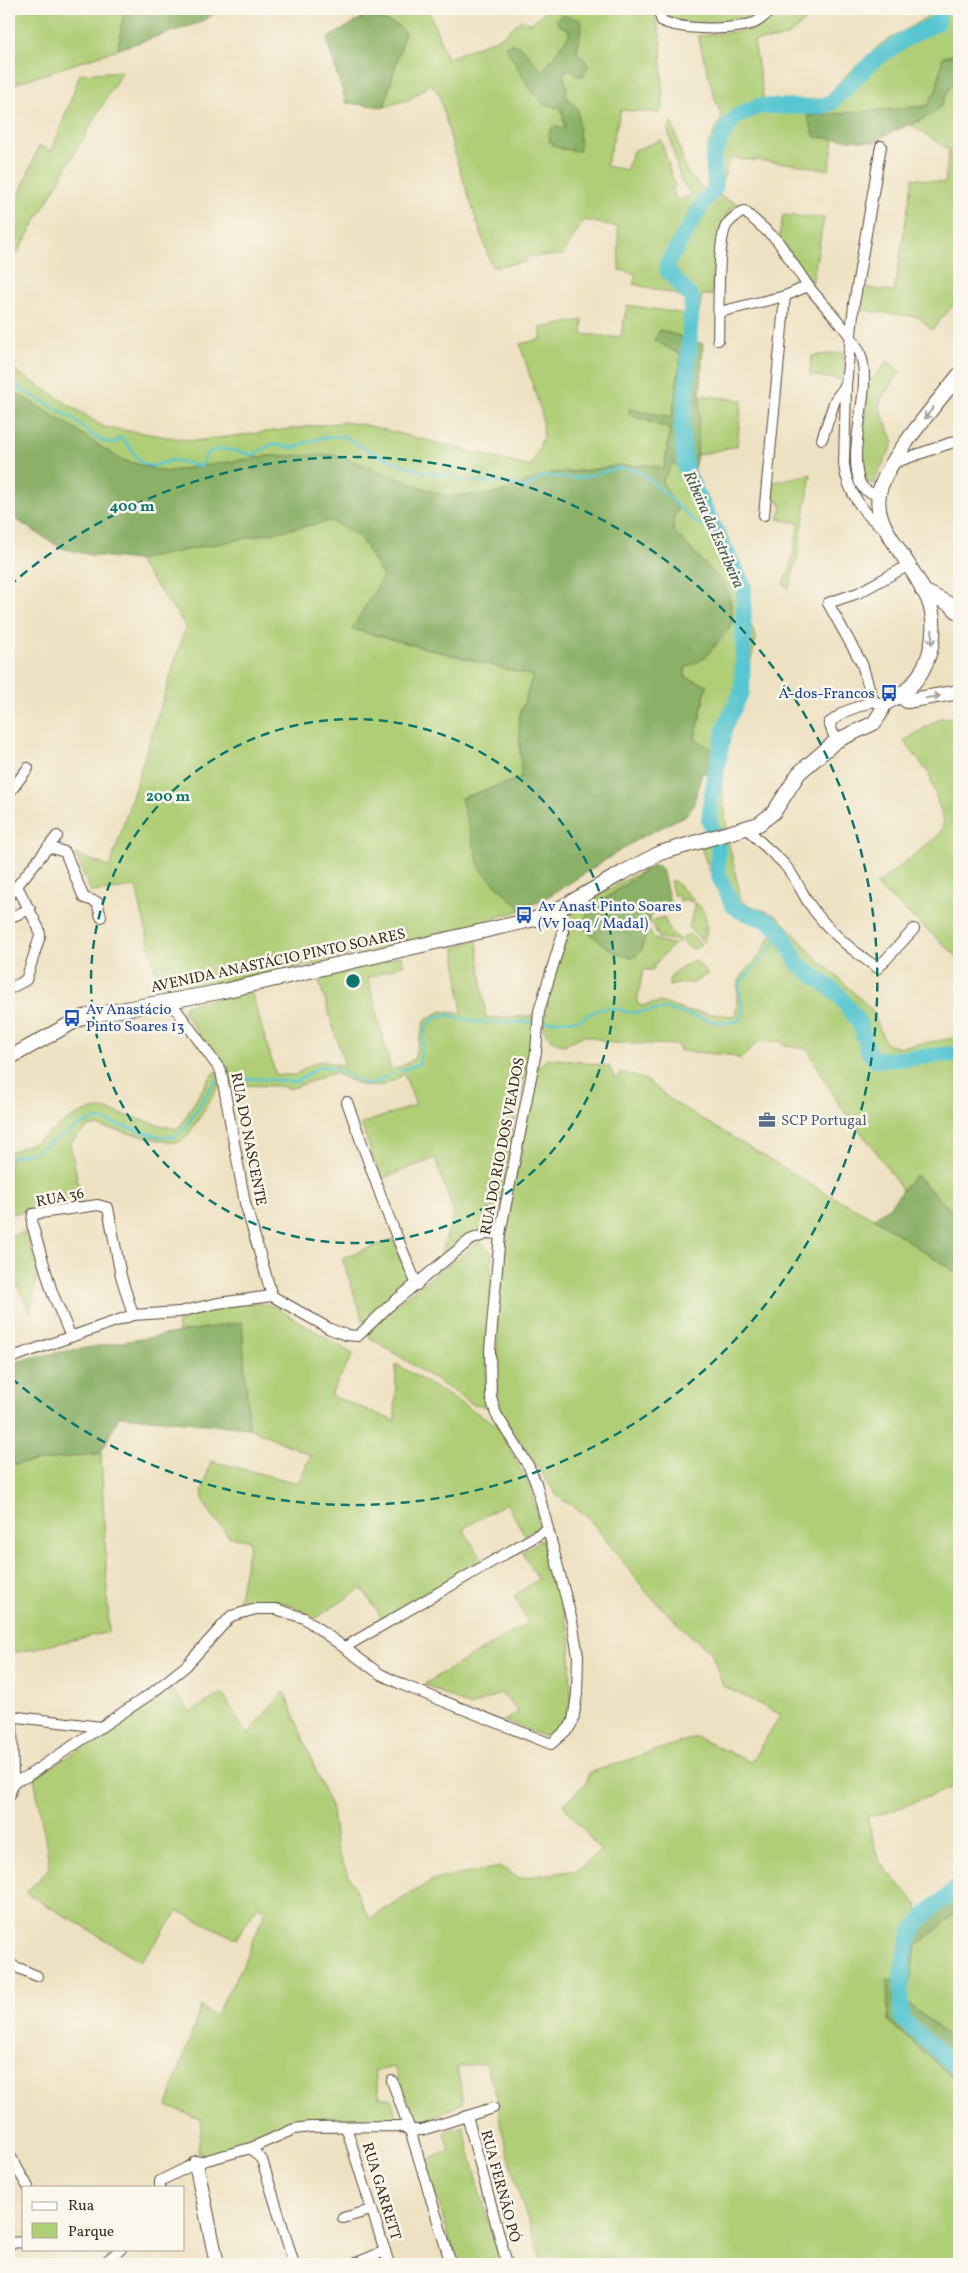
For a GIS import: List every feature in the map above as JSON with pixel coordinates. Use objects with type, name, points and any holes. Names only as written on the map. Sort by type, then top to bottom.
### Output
[{"type":"street","points":[[658,9],[662,21],[672,25],[718,27],[755,22],[772,9]]},
{"type":"street","points":[[881,146],[854,304],[846,386],[846,476],[856,499],[877,524],[884,528]]},
{"type":"street","points":[[718,340],[722,246],[726,227],[735,216],[744,211],[777,240],[808,286],[852,339],[860,354],[862,374],[857,448],[860,482],[866,491],[878,495]]},
{"type":"street","points":[[719,312],[784,296],[808,286]]},
{"type":"street","points":[[764,515],[784,296]]},
{"type":"street","points":[[903,698],[924,667],[932,646],[931,612],[928,600],[909,565],[884,528],[878,495],[883,478],[959,375]]},
{"type":"street","points":[[822,439],[835,400],[846,386]]},
{"type":"street","points":[[893,464],[959,440]]},
{"type":"street","points":[[879,703],[862,664],[828,603],[858,593],[909,565]]},
{"type":"street","points":[[922,590],[951,605],[959,613]]},
{"type":"street","points":[[836,742],[829,723],[844,712],[903,698],[959,692]]},
{"type":"street","name":"AVENIDA ANASTÁCIO PINTO SOARES","points":[[9,1058],[76,1020],[125,1008],[170,1001],[286,977],[536,919],[561,908],[650,858],[710,837],[747,828],[767,819],[774,812],[799,773],[836,742],[874,723],[880,714],[879,703]]},
{"type":"street","points":[[9,793],[28,768]]},
{"type":"street","points":[[747,828],[758,841],[783,863],[797,880],[809,902],[834,932],[862,957],[878,968],[914,929]]},
{"type":"street","points":[[9,896],[57,836]]},
{"type":"street","points":[[48,847],[65,852],[84,898],[97,902],[101,917]]},
{"type":"street","points":[[9,989],[26,980],[40,936],[40,929],[17,886]]},
{"type":"street","name":"RUA DO RIO DOS VEADOS","points":[[345,1647],[380,1674],[403,1685],[551,1744],[569,1728],[573,1721],[577,1694],[578,1656],[572,1621],[533,1476],[498,1420],[491,1394],[490,1350],[500,1234],[534,1062],[539,1011],[563,933],[561,908]]},
{"type":"street","points":[[9,918],[30,909]]},
{"type":"street","name":"RUA DO NASCENTE","points":[[170,1001],[221,1071],[245,1203],[272,1296]]},
{"type":"street","points":[[348,1102],[387,1213],[417,1285]]},
{"type":"street","name":"RUA 36","points":[[71,1337],[52,1292],[32,1224],[33,1214],[98,1204],[108,1208],[121,1276],[133,1316]]},
{"type":"street","points":[[13,1357],[133,1316],[179,1312],[218,1303],[272,1296],[330,1329],[346,1335],[358,1336],[389,1306],[470,1240],[488,1233],[500,1234]]},
{"type":"street","points":[[13,1782],[26,1777],[152,1693],[186,1666],[225,1621],[240,1612],[267,1608],[291,1613],[304,1618],[345,1647],[548,1529]]},
{"type":"street","points":[[9,1797],[13,1782],[10,1716],[101,1727]]},
{"type":"street","points":[[9,1964],[37,1976]]},
{"type":"street","points":[[392,2082],[410,2130],[451,2264]]},
{"type":"street","points":[[160,2184],[196,2163],[251,2148],[294,2129],[399,2126],[410,2130],[422,2130],[493,2108]]},
{"type":"street","name":"RUA FERNÃO PÓ","points":[[467,2116],[507,2264]]},
{"type":"street","name":"RUA GARRETT","points":[[346,2127],[389,2264]]},
{"type":"street","points":[[251,2148],[262,2160],[294,2264]]},
{"type":"street","points":[[9,2154],[27,2186]]},
{"type":"street","points":[[196,2163],[217,2264]]},
{"type":"street","points":[[343,2218],[371,2210]]},
{"type":"street","points":[[9,2243],[22,2242]]},
{"type":"street","points":[[103,2264],[120,2250]]},
{"type":"street","points":[[356,2263],[385,2251]]},
{"type":"green space","points":[[9,9],[124,9],[118,49],[9,86]]},
{"type":"green space","points":[[124,9],[222,9],[199,23],[118,49]]},
{"type":"green space","points":[[370,9],[428,9],[447,59],[503,36],[522,19],[530,24],[547,9],[610,9],[618,11],[622,9],[654,9],[661,40],[663,107],[659,113],[621,110],[606,166],[626,170],[633,151],[661,140],[675,187],[672,190],[677,201],[692,194],[681,181],[668,130],[672,121],[686,171],[702,188],[708,189],[708,146],[722,117],[715,99],[698,36],[753,30],[777,9],[804,9],[808,17],[790,34],[779,38],[754,41],[764,101],[820,99],[828,96],[841,80],[880,45],[932,14],[933,9],[959,9],[959,41],[953,55],[943,57],[936,91],[927,106],[815,137],[834,139],[829,170],[795,164],[730,158],[718,195],[742,206],[730,208],[718,239],[712,295],[702,295],[694,341],[660,330],[654,340],[681,355],[672,418],[629,409],[630,415],[670,429],[664,468],[646,465],[551,473],[495,494],[444,496],[337,455],[267,456],[165,472],[119,459],[72,427],[14,392],[9,395],[9,360],[17,372],[104,427],[195,441],[344,422],[366,425],[531,467],[543,437],[542,415],[520,344],[541,339],[541,328],[583,320],[582,334],[621,336],[627,305],[687,314],[688,301],[675,294],[633,284],[636,274],[619,270],[618,227],[584,220],[563,255],[526,257],[526,262],[492,267],[455,155],[439,94],[431,84],[410,99],[384,107],[405,32],[367,15],[361,18],[359,15]],"holes":[[[511,43],[558,85],[578,110],[564,150],[553,145],[549,140],[565,127],[561,108],[544,104],[506,46]]]},
{"type":"green space","points":[[663,9],[768,9],[748,19],[705,25],[667,19]]},
{"type":"green space","points":[[367,15],[399,26],[405,32],[384,107],[346,103],[328,45],[328,38]]},
{"type":"green space","points":[[562,15],[581,20],[582,25],[577,52],[589,64],[583,76],[575,75],[572,70],[568,70],[563,74],[567,88],[566,97],[578,110],[580,151],[567,150],[551,143],[549,139],[553,126],[565,127],[562,109],[544,104],[530,89],[505,46],[511,44],[521,48],[543,71],[569,35],[569,30],[559,25],[556,20]]},
{"type":"green space","points":[[959,41],[959,70],[940,107],[933,114],[874,142],[815,137],[807,116],[927,106],[936,91],[943,57],[953,55]]},
{"type":"green space","points":[[959,68],[959,298],[932,330],[918,317],[860,310],[862,287],[894,292],[913,178],[945,183],[949,150],[911,125],[926,118]]},
{"type":"green space","points":[[122,71],[14,259],[9,293],[9,220],[39,146],[52,151],[80,74]]},
{"type":"green space","points":[[783,215],[824,218],[812,284],[779,237]]},
{"type":"green space","points":[[660,330],[703,344],[697,455],[691,483],[674,462],[662,481],[678,510],[673,519],[673,530],[723,583],[728,591],[732,617],[731,624],[705,658],[685,668],[685,677],[707,685],[695,739],[714,751],[707,774],[702,773],[693,806],[686,815],[638,839],[554,893],[522,910],[480,869],[461,798],[521,778],[519,717],[533,676],[352,629],[383,577],[360,537],[331,521],[137,560],[90,555],[61,548],[9,515],[9,395],[14,392],[72,427],[119,459],[165,472],[267,456],[337,455],[444,496],[495,494],[551,473],[579,472],[614,466],[646,465],[664,468],[670,429],[630,415],[629,409],[672,417],[681,355],[654,340]]},
{"type":"green space","points":[[844,352],[845,380],[809,375],[812,356]]},
{"type":"green space","points":[[888,361],[901,373],[882,397],[879,406],[894,442],[873,484],[866,482],[862,476],[860,465],[867,391],[869,382]]},
{"type":"green space","points":[[700,395],[742,400],[737,446],[697,455]]},
{"type":"green space","points":[[674,462],[690,483],[694,469],[744,579],[748,579],[750,622],[756,639],[738,714],[723,754],[721,782],[727,828],[710,832],[706,786],[714,751],[695,739],[707,685],[685,677],[685,668],[699,660],[723,638],[731,625],[733,615],[729,597],[723,583],[673,530],[673,519],[662,481]]},
{"type":"green space","points":[[811,474],[798,554],[789,588],[783,584],[790,569],[799,523],[778,519],[782,508],[778,500],[770,494],[774,482]]},
{"type":"green space","points":[[331,521],[360,537],[383,577],[353,629],[533,676],[519,717],[522,778],[480,869],[522,910],[406,944],[161,996],[136,887],[91,892],[75,854],[110,867],[186,626],[137,560]]},
{"type":"green space","points":[[959,717],[959,958],[876,885],[939,835],[944,822],[929,774],[904,741],[940,718]]},
{"type":"green space","points":[[728,839],[741,899],[746,904],[773,914],[781,920],[813,954],[872,1010],[885,1042],[890,1046],[901,1047],[959,1037],[959,1218],[916,1175],[902,1190],[875,1150],[840,1106],[807,1049],[787,1046],[779,1041],[759,1041],[741,1059],[730,1055],[680,1051],[678,1045],[612,1043],[584,1035],[564,1045],[552,1040],[543,1029],[550,988],[573,911],[583,903],[644,870],[587,913],[641,951],[647,928],[654,938],[664,943],[674,944],[653,966],[655,968],[643,970],[637,1003],[641,1006],[660,1002],[685,1011],[733,1016],[736,1012],[738,983],[746,970],[758,958],[772,934],[761,924],[734,914],[717,890],[701,848]]},
{"type":"green space","points":[[652,865],[659,866],[662,869],[671,907],[652,913],[641,951],[635,957],[621,955],[586,930],[584,927],[587,913]]},
{"type":"green space","points":[[670,881],[674,881],[694,900],[689,902],[687,899],[680,901],[678,895],[674,896]]},
{"type":"green space","points":[[693,903],[700,907],[705,916],[707,926],[704,942],[689,929],[693,910],[696,909]]},
{"type":"green space","points":[[664,917],[669,930],[680,940],[678,943],[675,940],[659,938],[651,921]]},
{"type":"green space","points":[[688,933],[701,944],[695,949],[690,948],[681,940]]},
{"type":"green space","points":[[477,940],[486,1018],[534,1016],[532,1045],[511,1136],[500,1213],[438,1263],[454,1214],[435,1158],[381,1179],[361,1124],[416,1105],[404,1074],[393,1081],[376,1087],[361,1085],[334,1073],[290,1089],[280,1086],[230,1085],[228,1069],[208,1047],[183,1011],[186,1005],[251,991],[276,1075],[295,1075],[313,1063],[321,1061],[345,1066],[318,977],[401,956],[404,964],[368,978],[391,1070],[414,1059],[425,1020],[442,1011],[462,1014],[455,948]]},
{"type":"green space","points":[[695,960],[708,974],[691,984],[688,982],[669,986],[669,981],[674,973]]},
{"type":"green space","points":[[548,1058],[609,1066],[615,1079],[623,1072],[648,1081],[672,1101],[827,1194],[874,1218],[959,1275],[959,1787],[956,1786],[889,1812],[867,1817],[880,1863],[917,1904],[918,1913],[899,1953],[893,1983],[888,1979],[888,2021],[959,2083],[959,2264],[543,2264],[520,2197],[501,2127],[498,2101],[485,2063],[457,2067],[463,2103],[422,2122],[416,2121],[394,2067],[374,2072],[380,2097],[392,2099],[396,2118],[390,2121],[309,2120],[281,2124],[278,2128],[251,2143],[205,2156],[198,2151],[202,2120],[167,2106],[201,2006],[214,2017],[242,1967],[266,1910],[258,1906],[236,1939],[179,1911],[141,1961],[26,1893],[50,1867],[34,1777],[127,1721],[172,1689],[191,1712],[222,1693],[247,1735],[284,1691],[332,1811],[337,1850],[369,1919],[433,1880],[500,1867],[520,1878],[577,1870],[601,1851],[563,1805],[586,1783],[589,1773],[696,1737],[751,1762],[781,1715],[723,1686],[711,1652],[690,1635],[648,1594],[586,1515],[558,1497],[504,1418],[497,1403],[498,1284],[509,1214],[537,1069]]},
{"type":"green space","points":[[217,1070],[219,1086],[187,1137],[179,1142],[168,1142],[97,1126],[88,1127],[70,1143],[82,1203],[9,1214],[9,1152],[31,1144],[65,1122],[92,1110],[103,1109],[175,1129],[181,1125],[208,1080]]},
{"type":"green space","points":[[915,1175],[959,1218],[959,1275],[874,1218],[887,1209]]},
{"type":"green space","points":[[26,1232],[38,1272],[30,1312],[11,1272],[9,1272],[9,1236]]},
{"type":"green space","points":[[393,1239],[410,1283],[381,1305],[364,1323],[342,1258]]},
{"type":"green space","points":[[478,1243],[482,1243],[492,1253],[485,1400],[483,1406],[474,1405],[368,1336],[374,1326],[400,1301]]},
{"type":"green space","points":[[251,1302],[273,1306],[353,1354],[330,1395],[395,1421],[396,1364],[497,1425],[531,1489],[540,1526],[525,1535],[506,1503],[463,1529],[483,1560],[383,1620],[362,1588],[316,1618],[285,1603],[238,1603],[250,1541],[228,1536],[205,1505],[202,1493],[211,1461],[298,1483],[311,1455],[249,1428],[241,1323],[178,1333],[178,1316]]},
{"type":"green space","points":[[242,1322],[249,1428],[119,1416],[101,1453],[9,1465],[9,1400],[14,1398],[9,1382],[9,1364],[38,1356]]},
{"type":"green space","points":[[101,1453],[109,1632],[9,1654],[9,1465]]},
{"type":"green space","points":[[542,1539],[570,1633],[571,1713],[562,1728],[548,1738],[504,1721],[518,1712],[501,1693],[470,1707],[424,1684],[528,1623],[514,1596],[538,1579],[522,1552]]},
{"type":"green space","points":[[959,1876],[959,1910],[916,1947],[906,2002],[959,2045],[959,2083],[888,2021],[887,1978],[893,1983],[899,1953],[918,1913]]},
{"type":"green space","points":[[959,1910],[959,2045],[906,2002],[916,1947]]},
{"type":"green space","points":[[463,2126],[498,2258],[477,2262],[477,2264],[457,2264],[426,2161],[449,2151],[445,2131]]},
{"type":"waterway","name":"Ribeira da Estribeira","points":[[941,9],[937,23],[907,38],[873,61],[831,103],[818,107],[758,106],[736,117],[727,128],[713,155],[715,188],[705,200],[667,264],[667,270],[692,298],[686,399],[681,428],[686,471],[744,587],[742,691],[725,726],[712,793],[709,820],[718,846],[718,875],[733,906],[738,910],[769,922],[782,933],[798,964],[838,994],[860,1024],[868,1051],[874,1059],[885,1060],[959,1054]]},
{"type":"waterway","points":[[9,379],[32,396],[72,418],[97,438],[109,443],[115,443],[120,438],[123,439],[141,462],[146,465],[152,466],[174,460],[202,466],[204,458],[213,450],[234,450],[252,455],[273,444],[292,448],[321,438],[343,436],[371,452],[423,472],[451,476],[460,481],[505,483],[526,488],[542,476],[577,478],[620,468],[628,469],[647,477],[693,520],[721,537]]},
{"type":"waterway","points":[[540,1022],[580,1020],[597,1010],[610,1008],[633,1013],[665,1009],[726,1023],[740,1020],[743,1009],[739,989],[741,982],[764,957],[782,933]]},
{"type":"waterway","points":[[400,1071],[419,1064],[426,1028],[433,1019],[440,1016],[446,1015],[478,1022],[535,1022]]},
{"type":"waterway","points":[[225,1079],[263,1079],[296,1082],[321,1066],[335,1069],[368,1085],[393,1073]]},
{"type":"waterway","points":[[9,1158],[36,1151],[80,1125],[98,1119],[161,1137],[174,1137],[185,1128],[215,1082],[219,1081]]},
{"type":"waterway","name":"Ribeira da Estribeira","points":[[959,1887],[931,1909],[915,1927],[903,1963],[901,2015],[903,2020],[959,2070]]},
{"type":"place","name":"Á-dos-Francos","points":[[889,693]]},
{"type":"place","name":"Av Anast Pinto Soares (Vv Joaq / Madal)","points":[[524,915]]},
{"type":"place","name":"Av Anastácio Pinto Soares 13","points":[[72,1018]]},
{"type":"place","name":"SCP Portugal","points":[[767,1120]]}]
